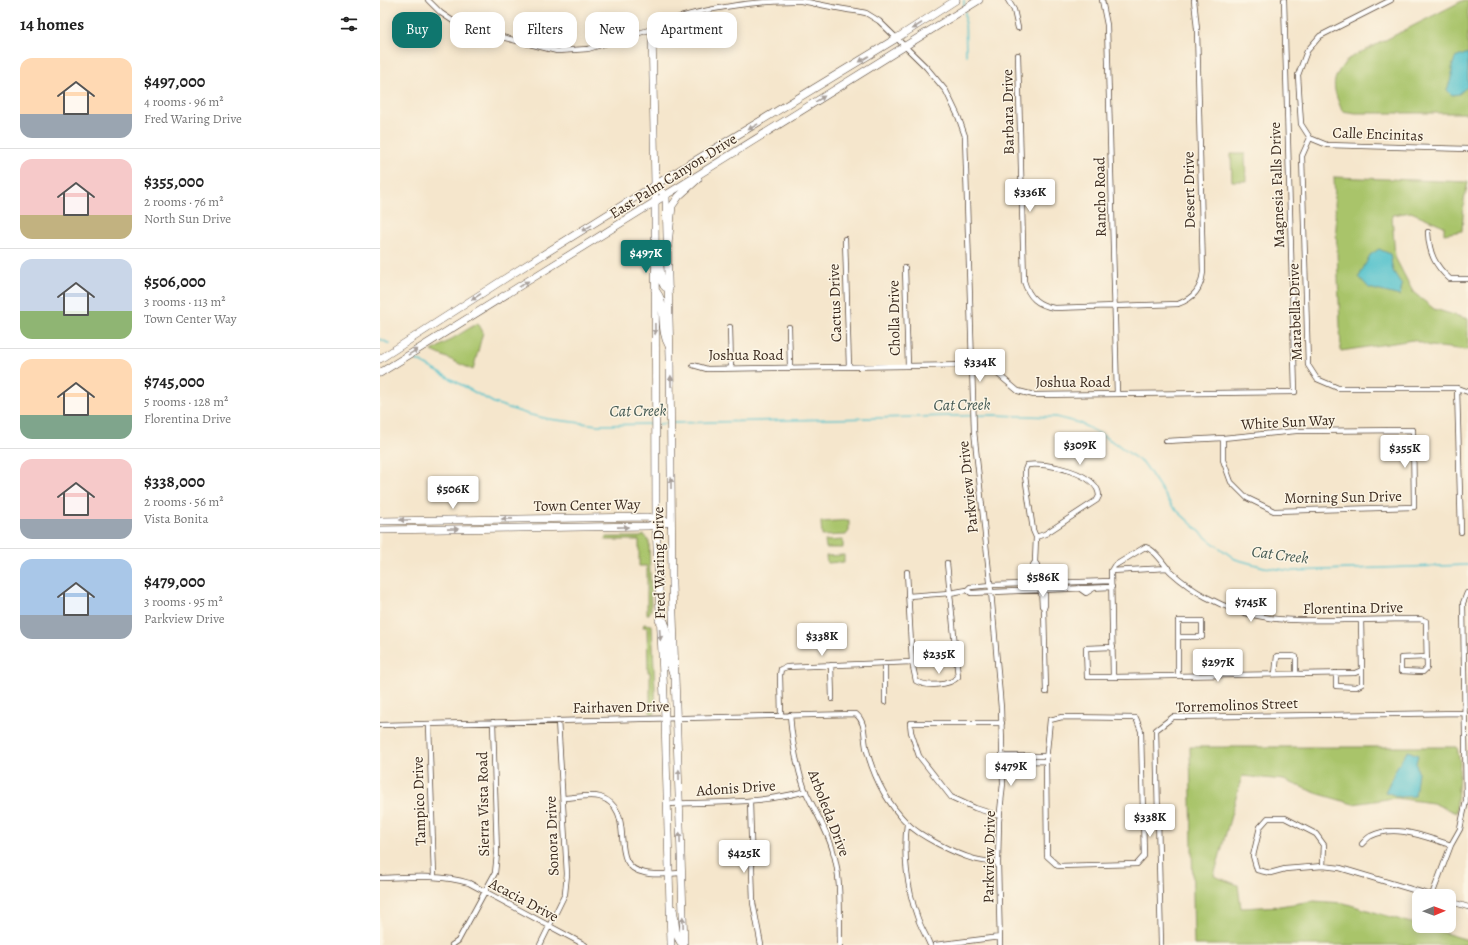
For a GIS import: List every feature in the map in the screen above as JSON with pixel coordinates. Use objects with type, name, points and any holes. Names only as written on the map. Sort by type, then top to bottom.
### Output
[{"type":"main road","name":"East Palm Canyon Drive","points":[[380,359],[512,274],[897,38],[956,0]]},
{"type":"main road","name":"East Palm Canyon Drive","points":[[380,372],[666,196],[979,0]]},
{"type":"main road","name":"Fred Waring Drive","points":[[652,48],[655,185],[656,526],[659,620],[665,718],[671,945]]},
{"type":"main road","points":[[668,245],[672,206],[704,172]]},
{"type":"main road","points":[[655,185],[666,196]]},
{"type":"main road","name":"Fred Waring Drive","points":[[666,196],[671,403],[671,522],[684,945]]},
{"type":"main road","points":[[655,245],[660,258],[661,282],[669,289]]},
{"type":"main road","points":[[655,290],[660,295],[664,332],[670,347]]},
{"type":"main road","name":"Town Center Way","points":[[380,521],[599,517],[656,518],[671,522]]},
{"type":"main road","name":"Town Center Way","points":[[380,530],[656,526],[671,522]]},
{"type":"main road","points":[[659,620],[664,621],[666,626],[669,664],[676,682]]},
{"type":"main road","points":[[670,901],[676,918],[677,938],[679,943],[684,945]]},
{"type":"street","name":"Parkview Drive","points":[[428,0],[441,13],[462,27],[557,51],[588,49],[647,31]]},
{"type":"street","name":"Parkview Drive","points":[[702,12],[736,4],[786,0],[866,13],[879,21],[897,38],[925,66],[946,91],[958,116],[965,136],[972,401],[991,585],[1002,723],[1003,783],[998,863],[1000,945]]},
{"type":"street","points":[[1008,0],[1014,10],[1018,28]]},
{"type":"street","name":"Rancho Road","points":[[1102,0],[1107,25],[1117,394]]},
{"type":"street","name":"Desert Drive","points":[[1114,306],[1178,304],[1192,296],[1202,283],[1203,264],[1198,29],[1194,0]]},
{"type":"street","name":"Magnesia Falls Drive","points":[[1284,0],[1295,392]]},
{"type":"street","name":"Calle Encinitas","points":[[1390,0],[1320,36],[1307,51],[1298,75],[1301,124],[1310,138],[1327,145],[1468,149]]},
{"type":"street","name":"Barbara Drive","points":[[1018,55],[1024,281],[1027,291],[1034,300],[1044,306],[1054,308],[1114,306]]},
{"type":"street","name":"Marabella Drive","points":[[1310,138],[1302,156],[1308,365],[1317,379],[1338,388],[1457,388],[1468,392]]},
{"type":"street","points":[[1428,232],[1429,244],[1439,269],[1450,279],[1468,279]]},
{"type":"street","name":"Cactus Drive","points":[[845,239],[849,367]]},
{"type":"street","name":"Cholla Drive","points":[[905,268],[908,366]]},
{"type":"street","points":[[730,327],[731,368]]},
{"type":"street","points":[[789,327],[790,367]]},
{"type":"street","name":"Joshua Road","points":[[693,365],[707,369],[972,365],[993,370],[1018,391],[1034,395],[1295,392]]},
{"type":"street","points":[[1457,388],[1461,532]]},
{"type":"street","name":"White Sun Way","points":[[1166,441],[1223,438],[1296,431],[1413,430],[1414,507]]},
{"type":"street","name":"Morning Sun Drive","points":[[1223,438],[1223,460],[1232,482],[1247,498],[1274,510],[1414,507]]},
{"type":"street","points":[[1036,537],[1045,534],[1097,500],[1100,496],[1097,489],[1075,472],[1062,468],[1034,464],[1027,465],[1025,470],[1024,476],[1033,530],[1036,537],[1035,573],[1039,584],[1039,590],[1043,598],[1044,608],[1046,692]]},
{"type":"street","name":"Florentina Drive","points":[[1111,571],[1114,566],[1145,547],[1151,550],[1186,584],[1205,596],[1244,613],[1286,621],[1426,621],[1426,657]]},
{"type":"street","points":[[907,572],[912,662],[916,681],[922,685],[954,681],[958,677],[947,563]]},
{"type":"street","points":[[1114,677],[1111,571],[1168,568]]},
{"type":"street","points":[[1093,581],[1094,588]]},
{"type":"street","points":[[908,596],[950,593],[967,590],[970,587],[991,585],[1111,581]]},
{"type":"street","points":[[1071,582],[1071,589]]},
{"type":"street","points":[[1039,584],[1039,590]]},
{"type":"street","points":[[967,590],[971,592],[1112,587]]},
{"type":"street","points":[[1436,889],[1451,846],[1460,829],[1466,801],[1463,603],[1467,593]]},
{"type":"street","points":[[1336,674],[1336,686],[1356,687],[1362,684],[1361,620]]},
{"type":"street","points":[[1178,637],[1202,637],[1202,621],[1178,621],[1178,637],[1178,676]]},
{"type":"street","points":[[1113,647],[1086,648],[1086,677],[1336,674],[1355,673],[1362,670]]},
{"type":"street","points":[[1275,674],[1277,656],[1296,657],[1296,674]]},
{"type":"street","points":[[1426,657],[1426,670],[1401,671],[1402,658],[1426,657]]},
{"type":"street","points":[[781,716],[780,675],[781,670],[787,667],[912,662]]},
{"type":"street","points":[[884,702],[885,664]]},
{"type":"street","points":[[831,665],[832,699]]},
{"type":"street","name":"Torremolinos Street","points":[[1161,945],[1156,730],[1173,717],[1465,713]]},
{"type":"street","name":"Fairhaven Drive","points":[[380,725],[856,714],[861,718],[866,750],[874,773],[893,806],[907,824]]},
{"type":"street","name":"Arboleda Drive","points":[[790,715],[795,754],[806,791],[828,838],[836,863],[840,945]]},
{"type":"street","points":[[1062,717],[1136,718],[1141,732],[1144,856],[1137,864],[1058,866],[1047,856],[1047,758],[1050,720],[1062,717]]},
{"type":"street","name":"Sonora Drive","points":[[540,945],[565,894],[567,874],[558,720]]},
{"type":"street","name":"Sierra Vista Road","points":[[452,945],[458,941],[495,873],[497,854],[493,722]]},
{"type":"street","points":[[1000,816],[975,808],[951,797],[919,756],[911,732],[910,723],[1002,723]]},
{"type":"street","name":"Tampico Drive","points":[[429,724],[434,876]]},
{"type":"street","points":[[1003,756],[1047,758]]},
{"type":"street","points":[[1003,762],[1047,758]]},
{"type":"street","name":"Adonis Drive","points":[[667,804],[750,802],[778,798],[806,791]]},
{"type":"street","points":[[563,798],[598,796],[612,803],[618,810],[621,821],[623,854],[629,865],[644,873],[682,873]]},
{"type":"street","points":[[750,802],[753,903],[761,945]]},
{"type":"street","points":[[1324,866],[1324,846],[1316,834],[1285,818],[1268,818],[1260,827],[1253,856],[1257,870],[1270,873],[1284,869],[1324,866],[1340,868],[1412,890]]},
{"type":"street","points":[[930,945],[917,917],[910,890],[905,838],[907,824],[943,846],[974,859],[998,863]]},
{"type":"street","points":[[1362,844],[1371,836],[1391,831],[1413,833],[1451,846]]},
{"type":"street","name":"Acacia Drive","points":[[380,878],[434,876],[454,878],[469,883],[549,928],[585,945]]},
{"type":"street","points":[[1456,903],[1468,907]]},
{"type":"street","points":[[935,945],[1000,937]]},
{"type":"green space","points":[[1464,0],[1468,0],[1468,113],[1356,113],[1342,111],[1336,95],[1334,84],[1338,72],[1348,59]]},
{"type":"green space","points":[[1231,154],[1245,154],[1246,181],[1232,181]]},
{"type":"green space","points":[[1334,177],[1468,182],[1464,201],[1462,231],[1444,234],[1444,226],[1411,212],[1392,215],[1395,257],[1413,292],[1434,309],[1468,319],[1468,350],[1430,346],[1413,340],[1341,351]]},
{"type":"green space","points":[[478,323],[483,332],[473,370],[432,351]]},
{"type":"green space","points":[[849,520],[849,531],[846,535],[822,536],[821,522]]},
{"type":"green space","points":[[644,535],[649,541],[651,610],[649,614],[647,614],[647,566],[639,566],[639,540],[605,540],[606,537],[640,537]]},
{"type":"green space","points":[[843,540],[843,548],[826,548],[825,541]]},
{"type":"green space","points":[[844,555],[844,562],[827,563],[826,556]]},
{"type":"green space","points":[[644,624],[652,625],[656,709],[654,715],[650,713],[650,672],[648,672],[647,627],[643,627]]},
{"type":"green space","points":[[1190,747],[1457,747],[1460,763],[1456,813],[1433,803],[1395,798],[1353,804],[1316,793],[1284,780],[1242,776],[1214,876],[1238,885],[1241,908],[1280,906],[1313,901],[1344,903],[1412,923],[1412,933],[1445,933],[1468,940],[1468,945],[1194,945]]},
{"type":"water","points":[[1468,53],[1468,86],[1459,94],[1452,95],[1447,90],[1452,76],[1452,67],[1455,58]]},
{"type":"water","points":[[1379,249],[1390,254],[1393,271],[1402,285],[1400,296],[1369,288],[1359,277],[1370,255]]},
{"type":"water","points":[[1408,751],[1418,755],[1416,763],[1418,772],[1415,796],[1400,797],[1385,792],[1398,765]]},
{"type":"waterway","points":[[964,0],[964,6]]},
{"type":"waterway","points":[[965,12],[966,55]]},
{"type":"waterway","name":"Cat Creek","points":[[380,339],[390,344]]},
{"type":"waterway","name":"Cat Creek","points":[[415,359],[494,403],[527,414],[548,419],[598,425],[653,424]]},
{"type":"waterway","name":"Cat Creek","points":[[673,423],[994,415],[1056,417],[1079,423],[1093,430],[1118,445],[1145,465],[1172,506],[1209,540],[1235,559],[1264,567],[1292,571],[1468,565]]},
{"type":"waterway","name":"Cat Creek","points":[[659,424],[669,423]]}]
